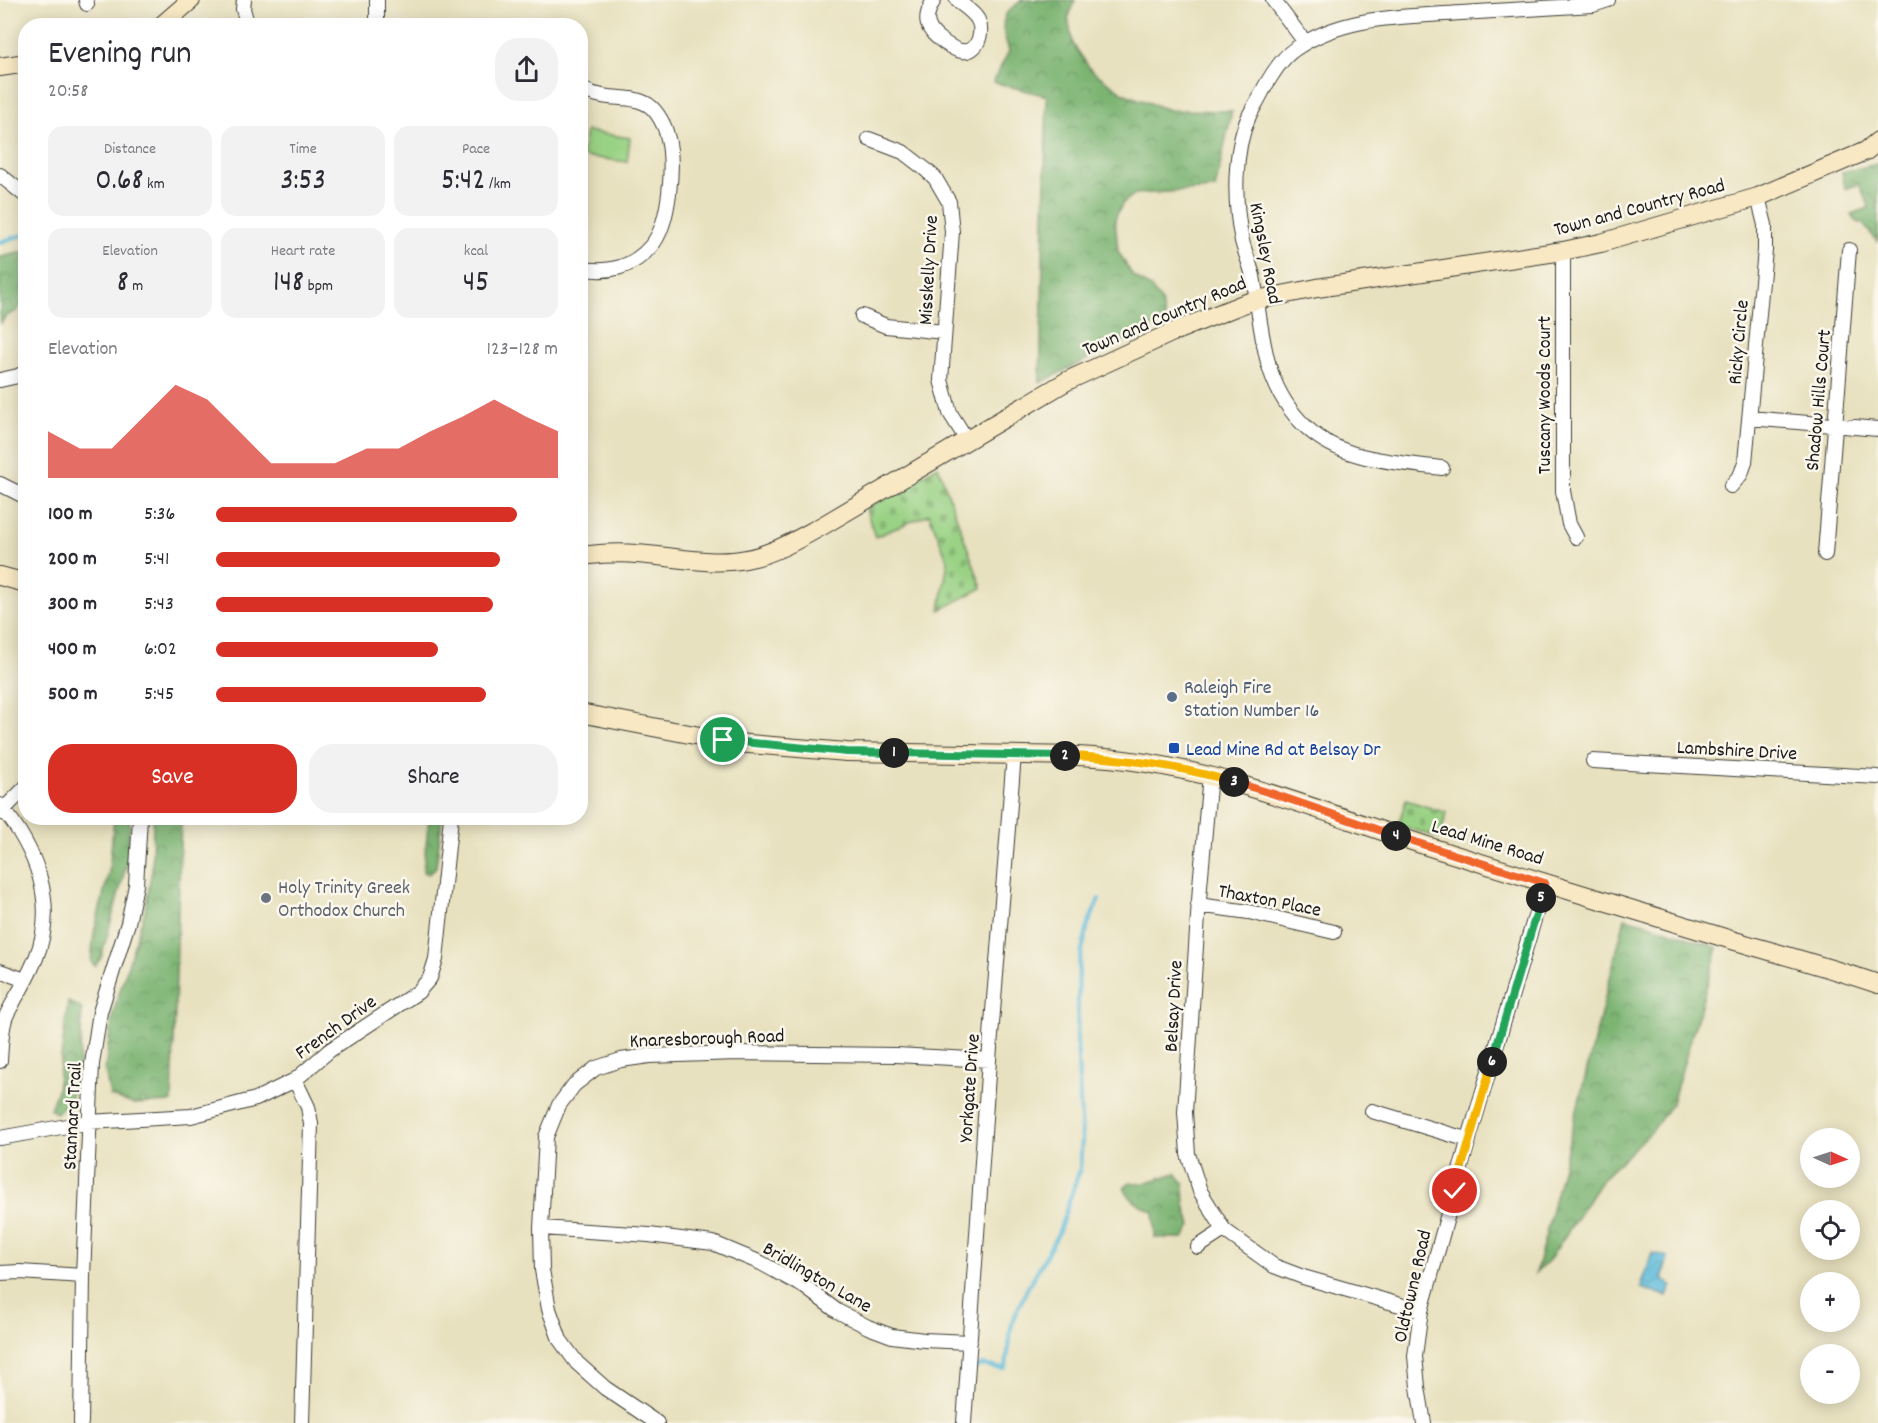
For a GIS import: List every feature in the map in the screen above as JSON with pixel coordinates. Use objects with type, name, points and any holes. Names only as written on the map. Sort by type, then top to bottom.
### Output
[{"type":"street","points":[[170,18],[191,0]]},
{"type":"street","points":[[244,0],[243,9],[246,18]]},
{"type":"street","points":[[377,0],[377,18]]},
{"type":"street","points":[[934,0],[927,19],[929,29],[935,37],[954,49],[970,50],[980,37],[977,19],[957,0]]},
{"type":"street","points":[[1273,0],[1305,42]]},
{"type":"street","name":"Kingsley Road","points":[[1442,468],[1346,452],[1323,441],[1288,408],[1274,383],[1262,338],[1252,275],[1242,241],[1236,203],[1238,159],[1248,118],[1270,76],[1292,51],[1338,26],[1381,18],[1593,5],[1608,0]]},
{"type":"street","points":[[0,67],[18,64]]},
{"type":"street","points":[[588,91],[597,95],[640,101],[651,107],[668,135],[670,168],[664,218],[652,246],[629,264],[601,272],[588,270]]},
{"type":"street","name":"Misskelly Drive","points":[[869,139],[903,153],[926,169],[944,189],[949,202],[952,232],[941,380],[950,413],[967,440]]},
{"type":"street","name":"Town and Country Road","points":[[588,555],[625,553],[730,561],[760,556],[787,545],[822,526],[1067,381],[1173,332],[1256,300],[1563,251],[1600,243],[1758,197],[1874,148]]},
{"type":"street","points":[[0,175],[18,190]]},
{"type":"street","name":"Ricky Circle","points":[[1731,486],[1741,474],[1750,418],[1765,250],[1765,225],[1758,197]]},
{"type":"street","name":"Shadow Hills Court","points":[[1825,554],[1849,250]]},
{"type":"street","name":"Tuscany Woods Court","points":[[1563,251],[1563,491],[1569,524],[1576,537]]},
{"type":"street","points":[[862,316],[886,326],[944,332]]},
{"type":"street","points":[[0,380],[18,376]]},
{"type":"street","points":[[1750,418],[1878,429]]},
{"type":"street","points":[[0,484],[18,493]]},
{"type":"street","points":[[0,576],[18,581]]},
{"type":"street","name":"Lead Mine Road","points":[[588,714],[736,742],[847,752],[1116,758],[1154,763],[1210,775],[1274,794],[1448,853],[1878,984]]},
{"type":"street","name":"Yorkgate Drive","points":[[964,1423],[989,1060],[1014,755]]},
{"type":"street","name":"Lambshire Drive","points":[[1593,761],[1878,777]]},
{"type":"street","name":"Belsay Drive","points":[[1210,775],[1198,905],[1185,1112],[1188,1154],[1200,1191],[1224,1230],[1274,1266],[1303,1277],[1421,1311]]},
{"type":"street","points":[[0,1060],[4,1020],[35,959],[42,939],[45,904],[38,867],[28,846],[1,809],[18,794]]},
{"type":"street","name":"Stannard Trail","points":[[81,1423],[83,1276],[92,1064],[100,1012],[128,924],[136,885],[140,825]]},
{"type":"street","name":"French Drive","points":[[302,1423],[311,1124],[308,1107],[295,1080],[330,1050],[418,992],[430,978],[438,951],[450,825]]},
{"type":"street","name":"Oldtowne Road","points":[[1424,1423],[1415,1356],[1421,1311],[1545,883]]},
{"type":"street","name":"Thaxton Place","points":[[1198,905],[1250,912],[1334,932]]},
{"type":"street","points":[[0,971],[25,980]]},
{"type":"street","name":"Knaresborough Road","points":[[657,1423],[605,1388],[577,1363],[560,1340],[549,1310],[542,1270],[541,1228],[546,1137],[559,1105],[574,1085],[596,1068],[621,1060],[649,1056],[736,1053],[896,1055],[989,1060]]},
{"type":"street","points":[[0,1138],[89,1122],[191,1116],[256,1098],[295,1080]]},
{"type":"street","points":[[1372,1111],[1469,1140]]},
{"type":"street","name":"Bridlington Lane","points":[[541,1228],[649,1235],[713,1243],[761,1263],[805,1287],[837,1311],[868,1327],[892,1336],[970,1342]]},
{"type":"street","points":[[1198,1247],[1224,1230]]},
{"type":"street","points":[[0,1273],[83,1276]]},
{"type":"green space","points":[[1021,0],[1075,0],[1068,18],[1073,44],[1091,70],[1125,94],[1169,110],[1232,111],[1215,189],[1135,194],[1123,203],[1115,218],[1118,251],[1132,275],[1151,288],[1161,301],[1166,320],[1040,383],[1047,96],[993,82],[1009,51],[1004,32],[1005,17],[1008,11]]},
{"type":"green space","points":[[588,131],[630,138],[627,162],[588,157]]},
{"type":"green space","points":[[1878,164],[1878,242],[1863,224],[1855,221],[1851,214],[1869,208],[1859,184],[1845,189],[1842,172]]},
{"type":"green space","points":[[18,253],[18,310],[6,316],[0,324],[0,257]]},
{"type":"green space","points":[[938,466],[982,588],[940,610],[948,561],[929,514],[875,537],[866,509]]},
{"type":"green space","points":[[1406,800],[1447,813],[1439,838],[1398,825]]},
{"type":"green space","points":[[113,825],[130,825],[128,859],[101,958],[95,966],[91,962],[94,933],[109,872]]},
{"type":"green space","points":[[153,825],[181,825],[172,1102],[133,1104],[110,1096],[105,1070],[112,1017],[145,910],[152,869]]},
{"type":"green space","points":[[428,825],[441,825],[436,867],[429,874],[423,872]]},
{"type":"green space","points":[[1625,918],[1718,948],[1672,1103],[1653,1130],[1603,1178],[1550,1259],[1536,1273]]},
{"type":"green space","points":[[68,1002],[80,1007],[82,1011],[80,1052],[76,1082],[71,1096],[65,1106],[56,1113],[50,1109],[57,1090]]},
{"type":"green space","points":[[1176,1173],[1184,1184],[1185,1204],[1191,1226],[1184,1238],[1155,1238],[1154,1212],[1133,1200],[1124,1188],[1130,1182],[1141,1184]]},
{"type":"water","points":[[1652,1253],[1668,1257],[1662,1279],[1672,1286],[1667,1296],[1641,1288]]},
{"type":"waterway","points":[[0,242],[18,236]]},
{"type":"waterway","points":[[971,1369],[983,1365],[1003,1369],[1006,1367],[1015,1315],[1058,1234],[1080,1169],[1082,1139],[1077,1040],[1079,964],[1088,925],[1099,899]]},
{"type":"place","name":"Raleigh Fire Station Number 16","points":[[1172,697]]},
{"type":"place","name":"Lead Mine Rd at Belsay Dr","points":[[1174,748]]},
{"type":"place","name":"Holy Trinity Greek Orthodox Church","points":[[266,898]]},
{"type":"route","points":[[723,740],[847,752],[1078,756],[1154,763],[1210,775],[1274,794],[1545,883],[1455,1191]]}]
